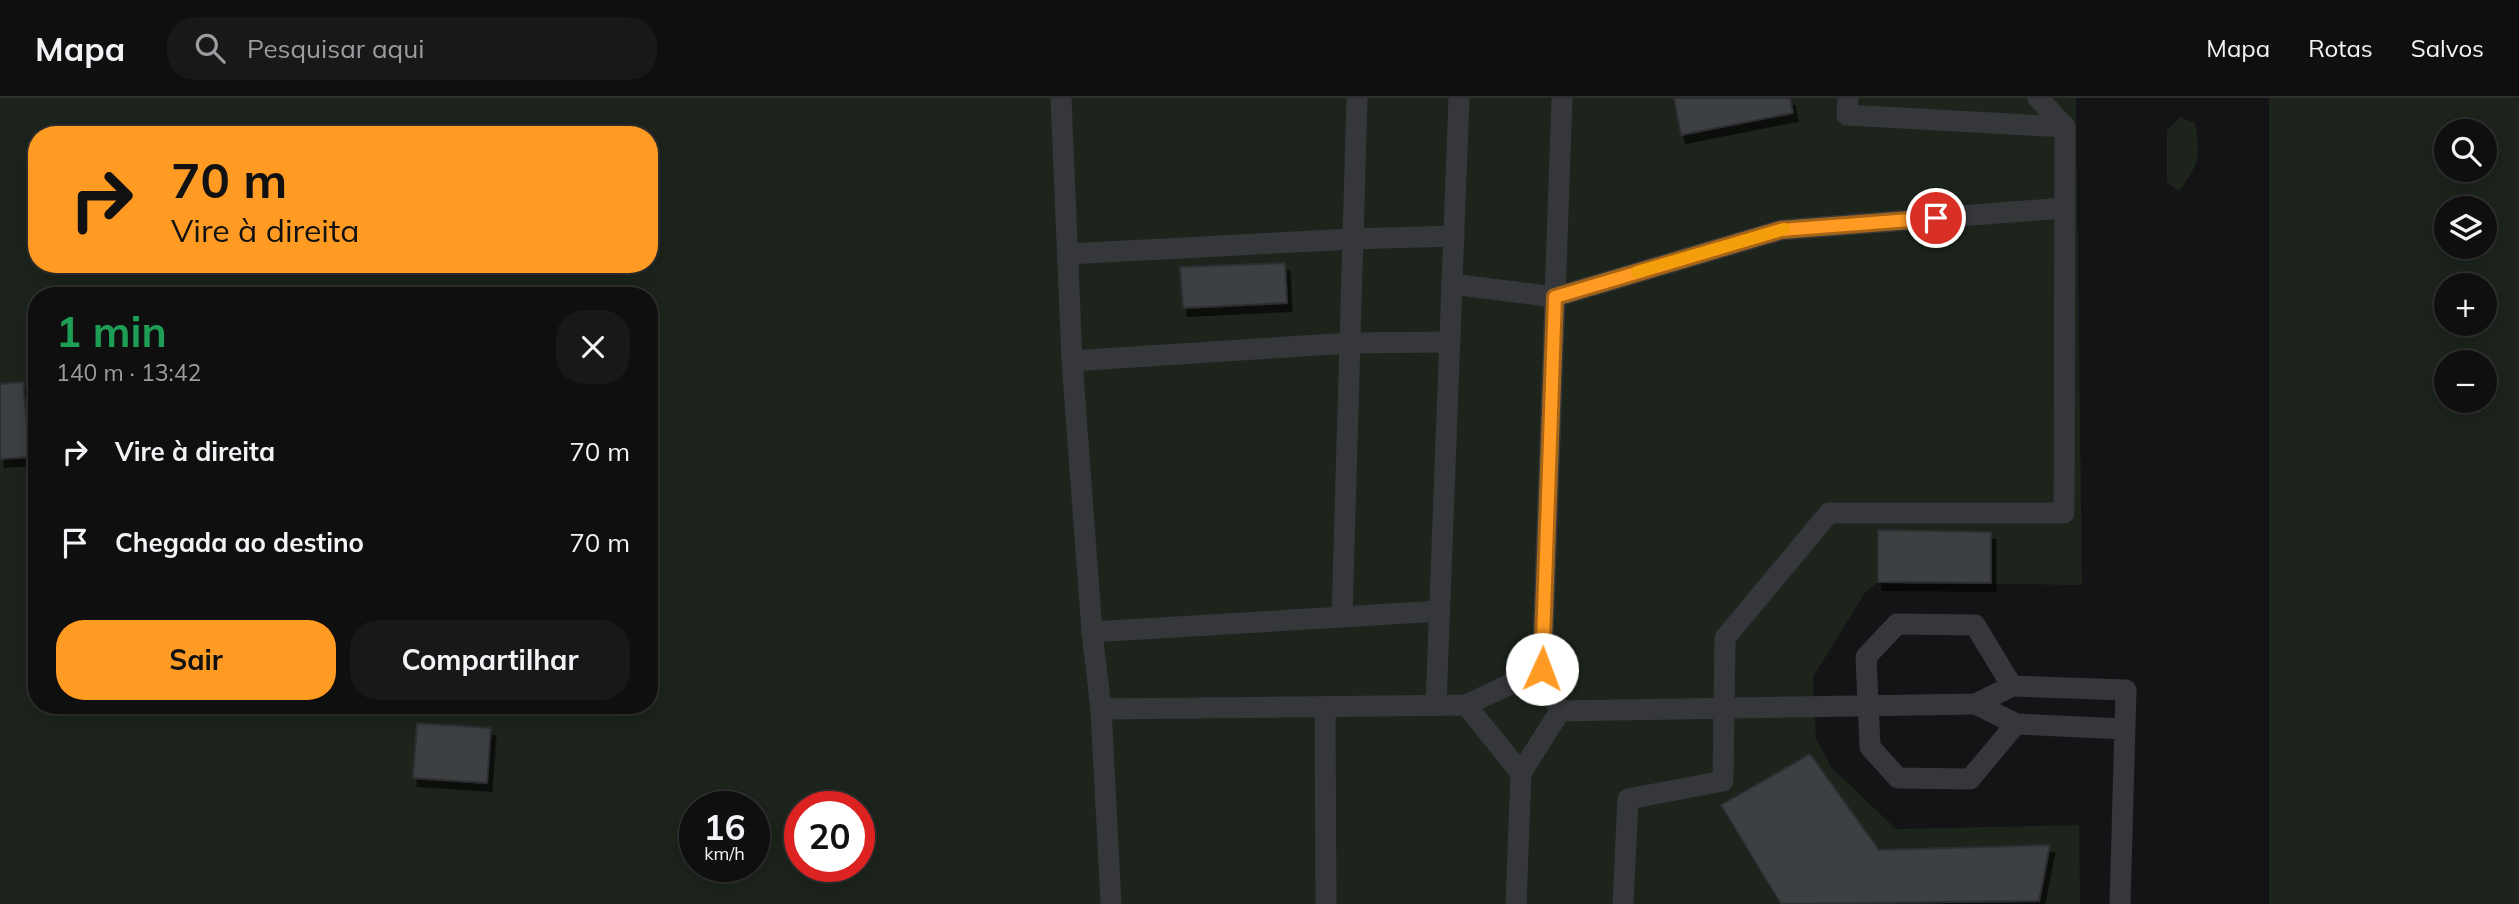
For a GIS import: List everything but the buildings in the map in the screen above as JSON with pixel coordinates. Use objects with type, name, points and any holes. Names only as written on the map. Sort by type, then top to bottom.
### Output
[{"type":"lane","points":[[1061,98],[1072,361],[1092,632],[1101,709],[1111,904]]},
{"type":"lane","points":[[1342,617],[1357,98]]},
{"type":"lane","points":[[1436,705],[1459,98]]},
{"type":"lane","points":[[1560,712],[1542,669],[1562,98]]},
{"type":"lane","points":[[1848,98],[1847,115],[2065,127]]},
{"type":"lane","points":[[1623,904],[1628,799],[1723,782],[1726,638],[1829,513],[2064,513],[2065,127],[2038,98]]},
{"type":"lane","points":[[1452,284],[1555,297],[1781,230],[2064,208]]},
{"type":"lane","points":[[1069,254],[1454,236]]},
{"type":"lane","points":[[1072,361],[1349,343],[1450,342]]},
{"type":"lane","points":[[1092,632],[1440,611]]},
{"type":"lane","points":[[2012,686],[1975,625],[1897,624],[1866,657],[1870,747],[1898,778],[1969,779],[2016,724]]},
{"type":"lane","points":[[1101,709],[1466,705],[1542,669]]},
{"type":"lane","points":[[1560,712],[1976,704],[2012,686],[2126,690],[2120,904]]},
{"type":"lane","points":[[1976,704],[2016,724],[2124,729]]},
{"type":"lane","points":[[1466,705],[1521,773]]},
{"type":"lane","points":[[1325,707],[1326,904]]},
{"type":"lane","points":[[1516,904],[1521,773],[1560,712]]},
{"type":"shaded area","points":[[0,98],[2076,98],[2082,585],[1878,582],[1865,593],[1813,677],[1816,739],[1832,768],[1896,829],[2079,825],[2080,904],[0,904]]},
{"type":"shaded area","points":[[2269,98],[2519,98],[2519,904],[2269,904]]},
{"type":"shaded area","points":[[2180,117],[2195,123],[2198,152],[2191,174],[2179,191],[2167,182],[2167,130]]},
{"type":"slow traffic","points":[[1637,272],[1784,229]]},
{"type":"route","points":[[1542,669],[1555,297],[1781,230],[1936,218]]}]
